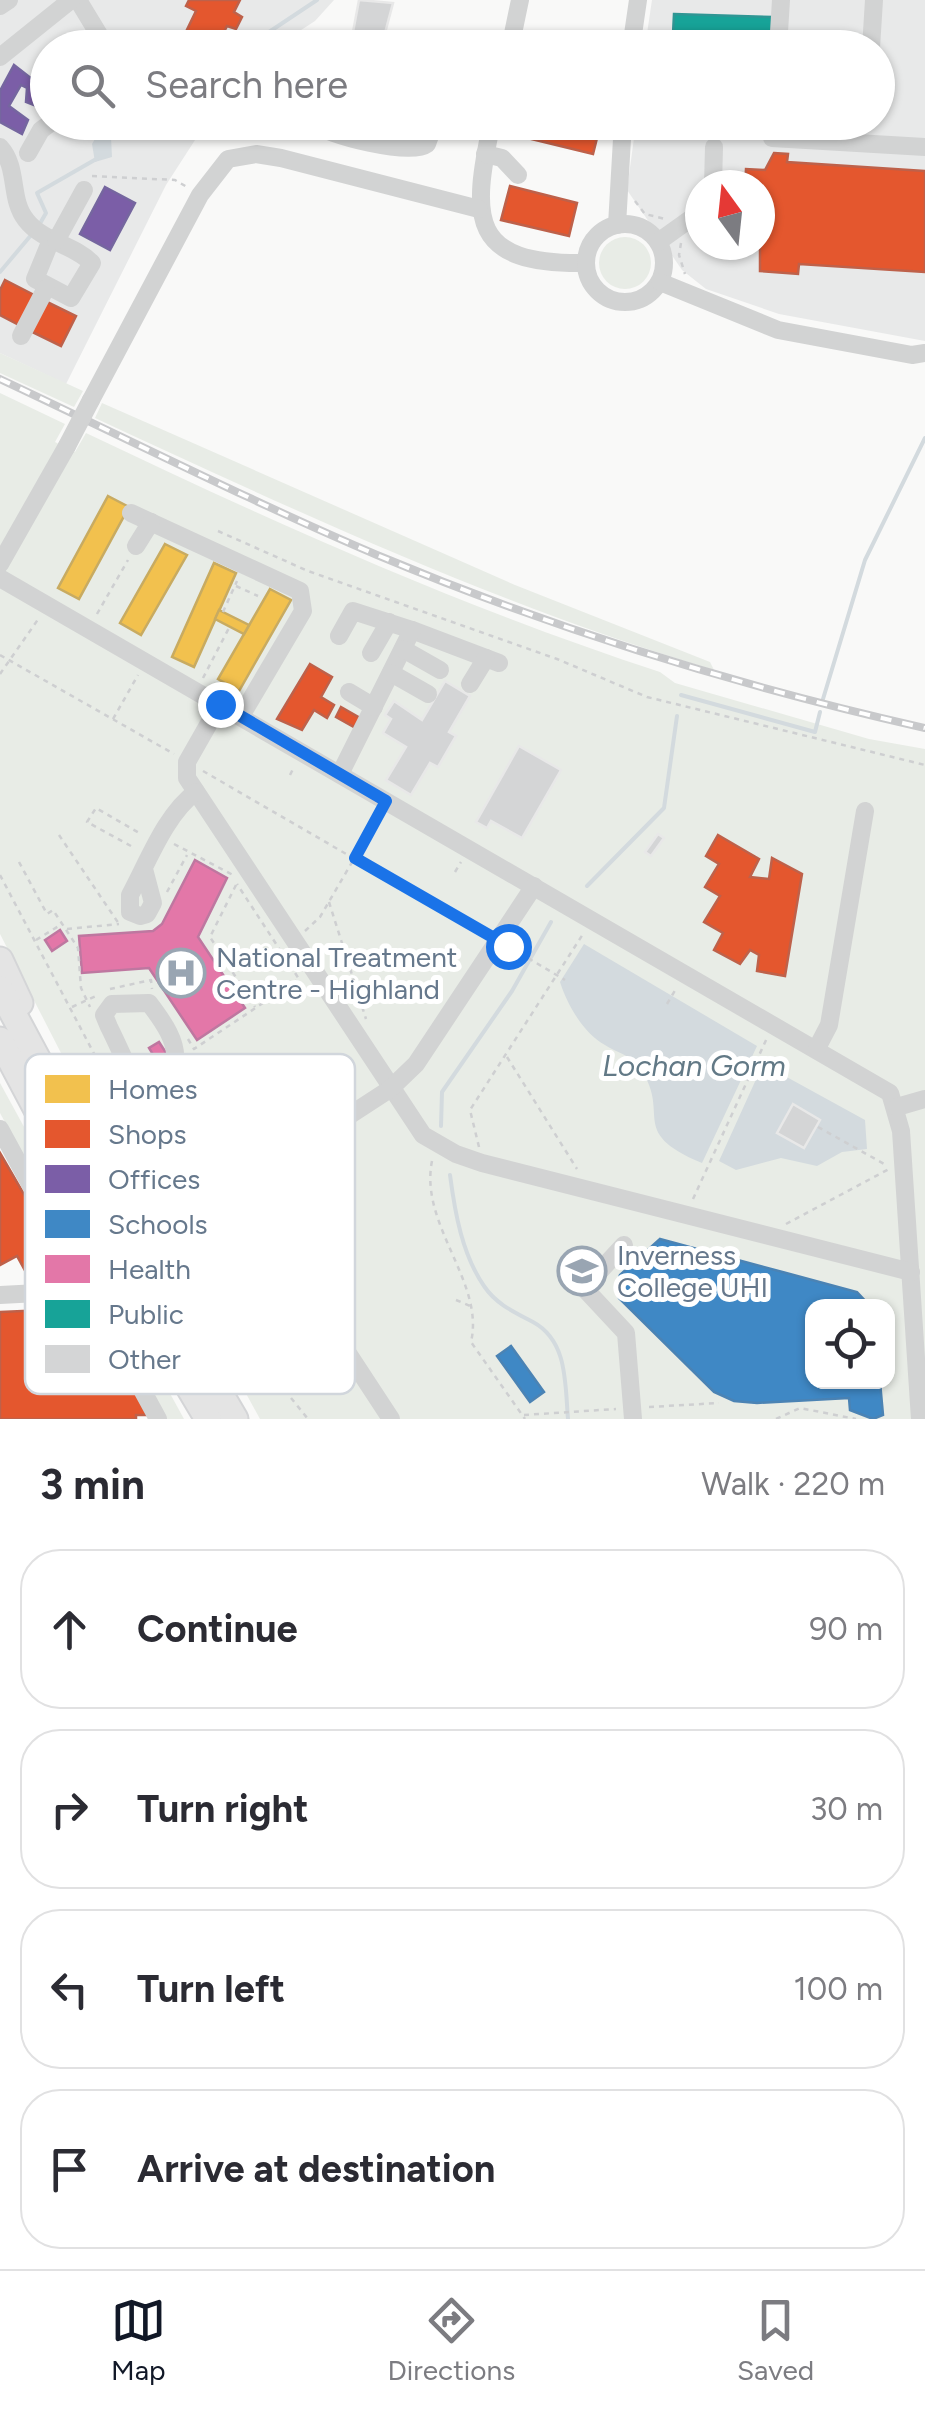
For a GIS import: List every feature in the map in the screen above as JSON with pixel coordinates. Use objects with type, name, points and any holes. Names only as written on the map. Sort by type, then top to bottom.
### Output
[{"type":"highway","points":[[0,960],[16,990],[34,1054]]},
{"type":"highway","points":[[0,989],[34,1054]]},
{"type":"highway","points":[[0,1040],[25,1087]]},
{"type":"highway","points":[[193,1394],[208,1419]]},
{"type":"highway","points":[[221,1394],[235,1419]]},
{"type":"street","points":[[0,6],[9,0]]},
{"type":"street","points":[[35,30],[74,0],[95,30]]},
{"type":"street","points":[[514,30],[520,0]]},
{"type":"street","points":[[634,30],[638,0]]},
{"type":"street","points":[[779,30],[780,0]]},
{"type":"street","points":[[873,30],[874,0]]},
{"type":"street","points":[[0,57],[30,34]]},
{"type":"street","points":[[28,153],[35,140]]},
{"type":"street","points":[[364,140],[409,151],[428,140]]},
{"type":"street","points":[[488,140],[479,209],[491,235],[516,256],[540,262],[586,263]]},
{"type":"street","points":[[617,225],[621,140]]},
{"type":"street","points":[[803,140],[925,146]]},
{"type":"street","points":[[866,140],[866,144]]},
{"type":"street","points":[[0,147],[11,164],[8,185],[20,212],[44,235],[92,263],[71,298],[39,284],[34,271],[44,235],[87,182]]},
{"type":"street","points":[[713,170],[714,147]]},
{"type":"street","points":[[0,564],[200,195],[228,160],[256,154],[281,158],[479,209]]},
{"type":"street","points":[[485,154],[502,158],[518,175]]},
{"type":"street","points":[[658,242],[685,223]]},
{"type":"street","points":[[617,225],[636,225],[658,242],[664,255],[660,282],[642,300],[616,302],[598,292],[586,263],[592,243],[617,225]]},
{"type":"street","points":[[660,282],[778,330],[924,354]]},
{"type":"street","points":[[21,336],[46,288]]},
{"type":"street","points":[[131,514],[296,586],[305,603],[241,716]]},
{"type":"street","points":[[136,546],[150,522]]},
{"type":"street","points":[[0,578],[881,1086],[897,1106],[921,1367],[920,1419]]},
{"type":"street","points":[[339,636],[353,611],[493,660],[470,684]]},
{"type":"street","points":[[371,653],[389,622]]},
{"type":"street","points":[[340,774],[412,630]]},
{"type":"street","points":[[403,648],[440,670]]},
{"type":"street","points":[[391,673],[428,694]]},
{"type":"street","points":[[349,692],[374,707]]},
{"type":"street","points":[[220,704],[187,762],[186,778],[409,1118],[434,1144],[482,1162],[590,1192],[911,1272]]},
{"type":"street","points":[[144,869],[150,911],[140,916],[128,908],[130,896],[144,869],[183,804],[196,792]]},
{"type":"street","points":[[817,1048],[829,1025],[865,812]]},
{"type":"street","points":[[355,1112],[390,1089],[435,1041],[503,944],[534,886]]},
{"type":"street","points":[[123,1054],[104,1016],[106,1008],[142,1001],[173,1054]]},
{"type":"street","points":[[897,1106],[925,1099]]},
{"type":"street","points":[[0,1129],[25,1175]]},
{"type":"street","points":[[624,1245],[584,1288],[626,1334],[632,1414]]},
{"type":"street","points":[[0,1295],[25,1294]]},
{"type":"street","points":[[355,1364],[391,1419]]},
{"type":"street","points":[[144,1394],[158,1419]]},
{"type":"path","points":[[87,182],[175,180],[192,190]]},
{"type":"path","points":[[631,194],[645,214],[670,219],[678,228],[681,266],[691,283]]},
{"type":"path","points":[[218,531],[308,571],[557,659],[647,697],[925,765]]},
{"type":"path","points":[[89,628],[136,546]]},
{"type":"path","points":[[223,612],[245,564]]},
{"type":"path","points":[[235,586],[258,596]]},
{"type":"path","points":[[0,674],[48,605]]},
{"type":"path","points":[[196,690],[230,626]]},
{"type":"path","points":[[0,654],[565,980]]},
{"type":"path","points":[[0,662],[10,661]]},
{"type":"path","points":[[113,719],[146,661]]},
{"type":"path","points":[[292,940],[320,917],[386,801]]},
{"type":"path","points":[[132,846],[87,822],[96,808],[148,838],[155,833],[240,878],[210,937],[256,1008]]},
{"type":"path","points":[[59,834],[118,924]]},
{"type":"path","points":[[19,862],[47,914],[53,910],[78,948],[81,988],[90,1007]]},
{"type":"path","points":[[0,875],[95,1054]]},
{"type":"path","points":[[194,1049],[299,979],[237,884]]},
{"type":"path","points":[[329,902],[368,1026]]},
{"type":"path","points":[[482,1162],[470,1110],[593,919]]},
{"type":"path","points":[[35,940],[62,924]]},
{"type":"path","points":[[667,1004],[685,972]]},
{"type":"path","points":[[685,1216],[774,1024]]},
{"type":"path","points":[[506,1056],[590,1192]]},
{"type":"path","points":[[762,1237],[892,1168],[818,1127]]},
{"type":"path","points":[[434,1144],[430,1196],[472,1306],[474,1349],[524,1417],[576,1412],[632,1414],[718,1403]]},
{"type":"path","points":[[456,1300],[472,1306]]},
{"type":"path","points":[[288,1394],[308,1419]]},
{"type":"path","points":[[776,1419],[800,1408],[856,1419]]},
{"type":"shaded area","points":[[0,0],[334,0],[301,30],[30,30],[30,140],[195,140],[166,185],[66,384],[0,353]]},
{"type":"shaded area","points":[[652,0],[925,0],[925,341],[779,314],[706,289],[682,270],[627,190],[634,140],[895,140],[895,30],[648,30]]},
{"type":"shaded area","points":[[625,237],[643,245],[651,263],[643,281],[625,289],[607,281],[599,263],[607,245]]},
{"type":"shaded area","points":[[0,353],[83,391],[74,407],[0,373]]},
{"type":"shaded area","points":[[0,393],[65,424],[55,442],[75,452],[86,433],[369,562],[513,620],[660,672],[675,683],[869,739],[925,749],[925,1419],[260,1419],[246,1394],[355,1394],[355,1054],[62,1054],[0,934]]},
{"type":"shaded area","points":[[102,403],[515,585],[710,662],[714,670],[555,617],[323,522],[95,418]]},
{"type":"shaded area","points":[[0,1083],[25,1129],[25,1159],[0,1113]]},
{"type":"shaded area","points":[[153,1394],[170,1394],[184,1419],[167,1419]]},
{"type":"water","points":[[94,140],[111,140],[112,157],[95,162]]},
{"type":"water","name":"Lochan Gorm","points":[[584,944],[757,1046],[702,1163],[665,1141],[657,1131],[648,1082],[638,1066],[597,1040],[572,1008],[560,982]]},
{"type":"water","points":[[763,1064],[865,1120],[867,1149],[842,1152],[817,1166],[781,1158],[736,1170],[719,1161]]},
{"type":"building: Homes","points":[[108,496],[129,507],[79,599],[58,588]]},
{"type":"building: Homes","points":[[165,544],[187,555],[141,635],[120,623]]},
{"type":"building: Homes","points":[[214,563],[236,573],[194,667],[172,657]]},
{"type":"building: Homes","points":[[270,589],[291,600],[239,691],[218,679]]},
{"type":"building: Homes","points":[[219,610],[249,625],[244,634],[215,619]]},
{"type":"building: Shops","points":[[189,0],[240,0],[234,12],[242,17],[236,29],[227,26],[225,30],[187,30],[196,11],[186,6]]},
{"type":"building: Shops","points":[[536,140],[596,140],[593,154]]},
{"type":"building: Shops","points":[[774,153],[788,154],[787,162],[925,171],[925,272],[799,264],[798,274],[760,271],[760,260],[775,260],[775,170],[765,170]]},
{"type":"building: Shops","points":[[510,186],[577,203],[569,236],[501,220]]},
{"type":"building: Shops","points":[[5,280],[36,296],[21,326],[0,315],[0,290]]},
{"type":"building: Shops","points":[[45,301],[76,316],[61,346],[30,331]]},
{"type":"building: Shops","points":[[310,664],[332,677],[321,697],[334,705],[327,718],[314,710],[302,730],[277,719]]},
{"type":"building: Shops","points":[[341,707],[360,718],[354,727],[336,717]]},
{"type":"building: Shops","points":[[718,835],[759,859],[750,877],[769,879],[772,858],[802,874],[785,976],[757,971],[759,955],[750,950],[740,964],[714,950],[723,933],[704,922],[720,896],[705,887],[719,864],[706,856]]},
{"type":"building: Shops","points":[[0,1153],[25,1196],[25,1271],[17,1256],[0,1265]]},
{"type":"building: Shops","points":[[25,1311],[25,1394],[138,1394],[147,1415],[136,1415],[136,1419],[0,1419],[0,1312]]},
{"type":"building: Offices","points":[[14,65],[30,77],[30,104],[26,102],[27,88],[21,85],[9,106],[28,120],[22,134],[0,122],[0,91]]},
{"type":"building: Offices","points":[[105,187],[135,203],[110,250],[80,234]]},
{"type":"building: Schools","points":[[660,1239],[857,1292],[864,1299],[805,1299],[805,1389],[881,1389],[883,1415],[873,1419],[850,1410],[849,1398],[757,1403],[734,1401],[714,1392],[619,1298],[616,1286],[620,1275]]},
{"type":"building: Schools","points":[[511,1346],[544,1392],[530,1402],[497,1356]]},
{"type":"building: Health","points":[[195,860],[227,878],[198,937],[245,1008],[197,1040],[149,968],[82,973],[79,936],[153,931],[162,924]]},
{"type":"building: Health","points":[[60,930],[67,941],[52,951],[45,940]]},
{"type":"building: Health","points":[[159,1042],[167,1054],[153,1054],[149,1048]]},
{"type":"building: Public","points":[[674,14],[772,17],[771,30],[673,30]]},
{"type":"building: Other","points":[[359,0],[393,3],[386,30],[353,30]]},
{"type":"building: Other","points":[[386,140],[412,140],[411,147]]},
{"type":"building: Other","points":[[445,681],[470,696],[449,732],[456,736],[438,767],[430,763],[411,795],[386,780],[406,747],[383,733],[391,719],[385,715],[394,701],[422,720]]},
{"type":"building: Other","points":[[519,746],[561,770],[522,838],[491,821],[487,828],[476,822]]},
{"type":"building: Other","points":[[658,834],[664,838],[651,856],[645,852]]},
{"type":"building: Other","points":[[793,1104],[820,1120],[804,1148],[777,1133]]},
{"type":"waterway","points":[[272,30],[317,0]]},
{"type":"waterway","points":[[38,227],[46,213],[37,193],[98,158]]},
{"type":"waterway","points":[[0,272],[32,234]]},
{"type":"waterway","points":[[823,699],[865,560],[925,438]]},
{"type":"waterway","points":[[681,695],[815,732],[820,712]]},
{"type":"waterway","points":[[587,886],[664,808],[677,716]]},
{"type":"waterway","points":[[441,1126],[442,1092],[512,991],[551,922]]},
{"type":"waterway","points":[[450,1175],[457,1218],[476,1274],[500,1303],[544,1330],[559,1352],[568,1419]]},
{"type":"railway","points":[[0,379],[282,513],[444,582],[647,654],[785,694],[925,728]]},
{"type":"place","name":"National Treatment Centre - Highland","points":[[181,973]]},
{"type":"place","name":"Inverness College UHI","points":[[582,1271]]},
{"type":"route","points":[[220,704],[386,801],[355,858],[508,946]]}]
